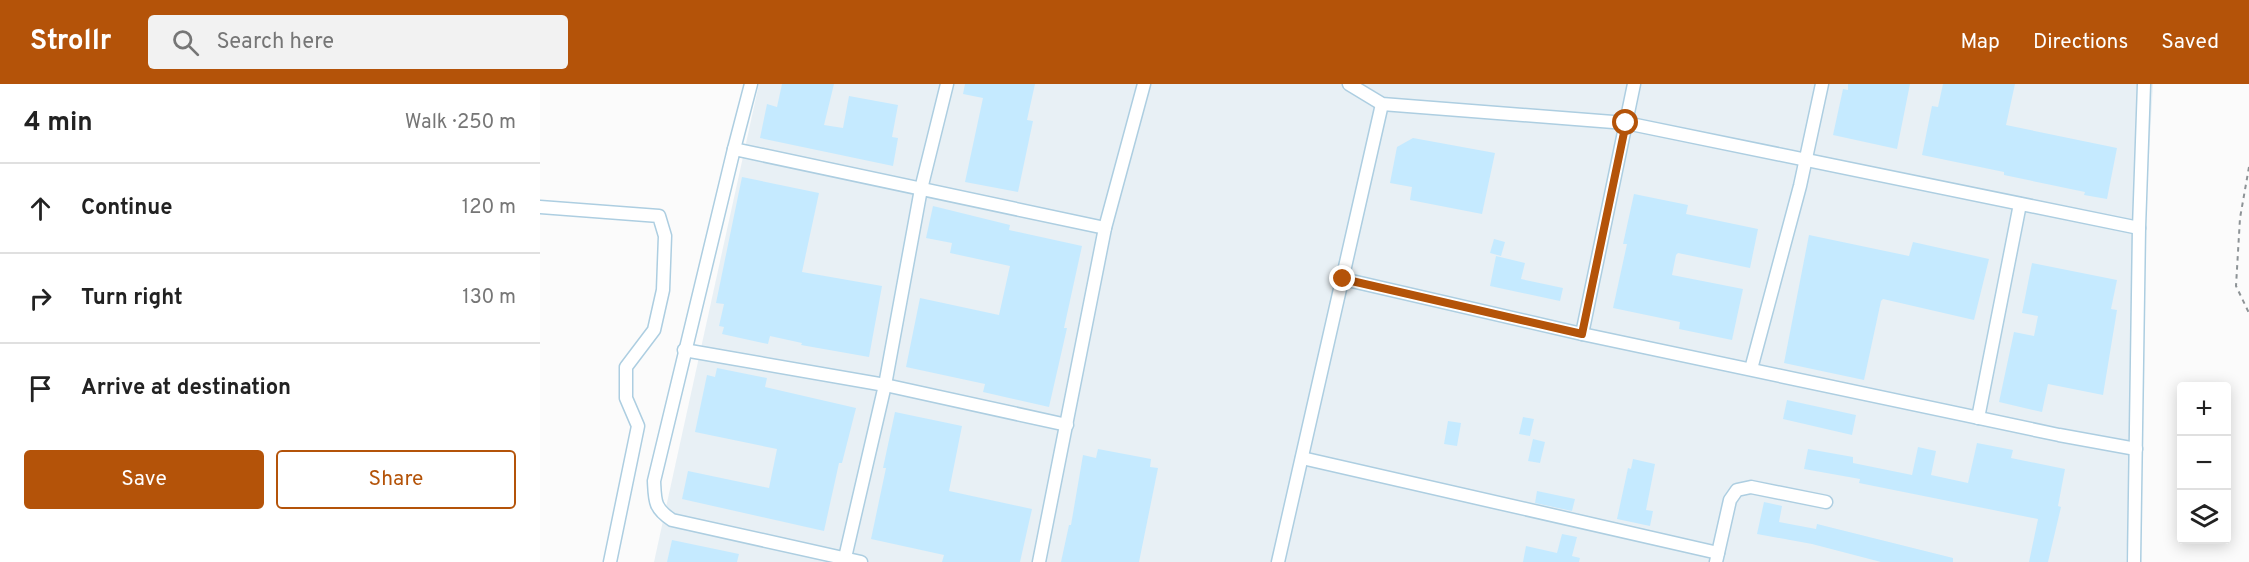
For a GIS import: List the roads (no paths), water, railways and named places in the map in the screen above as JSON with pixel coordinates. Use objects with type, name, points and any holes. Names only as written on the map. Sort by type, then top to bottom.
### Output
[{"type":"street","points":[[751,84],[684,350],[654,481],[655,500],[660,512],[672,520],[861,562]]},
{"type":"street","points":[[844,560],[885,385],[921,189],[947,84]]},
{"type":"street","points":[[1038,562],[1105,228],[1144,84]]},
{"type":"street","points":[[1349,84],[1382,104],[1626,123],[2139,228]]},
{"type":"street","points":[[1582,334],[1634,84]]},
{"type":"street","points":[[1751,369],[1806,160],[1822,84]]},
{"type":"street","points":[[2134,562],[2139,228],[2144,84]]},
{"type":"street","points":[[1278,562],[1382,104]]},
{"type":"street","points":[[734,149],[1105,228]]},
{"type":"street","points":[[1978,418],[2020,204]]},
{"type":"street","points":[[540,207],[659,216],[665,236],[663,290],[654,330],[626,368],[626,398],[638,426],[610,562]]},
{"type":"street","points":[[1343,279],[1582,334],[2136,449]]},
{"type":"street","points":[[684,350],[885,385],[1067,425]]},
{"type":"street","points":[[1302,458],[1717,558],[1730,500],[1734,493],[1742,488],[1751,487],[1826,502]]}]
